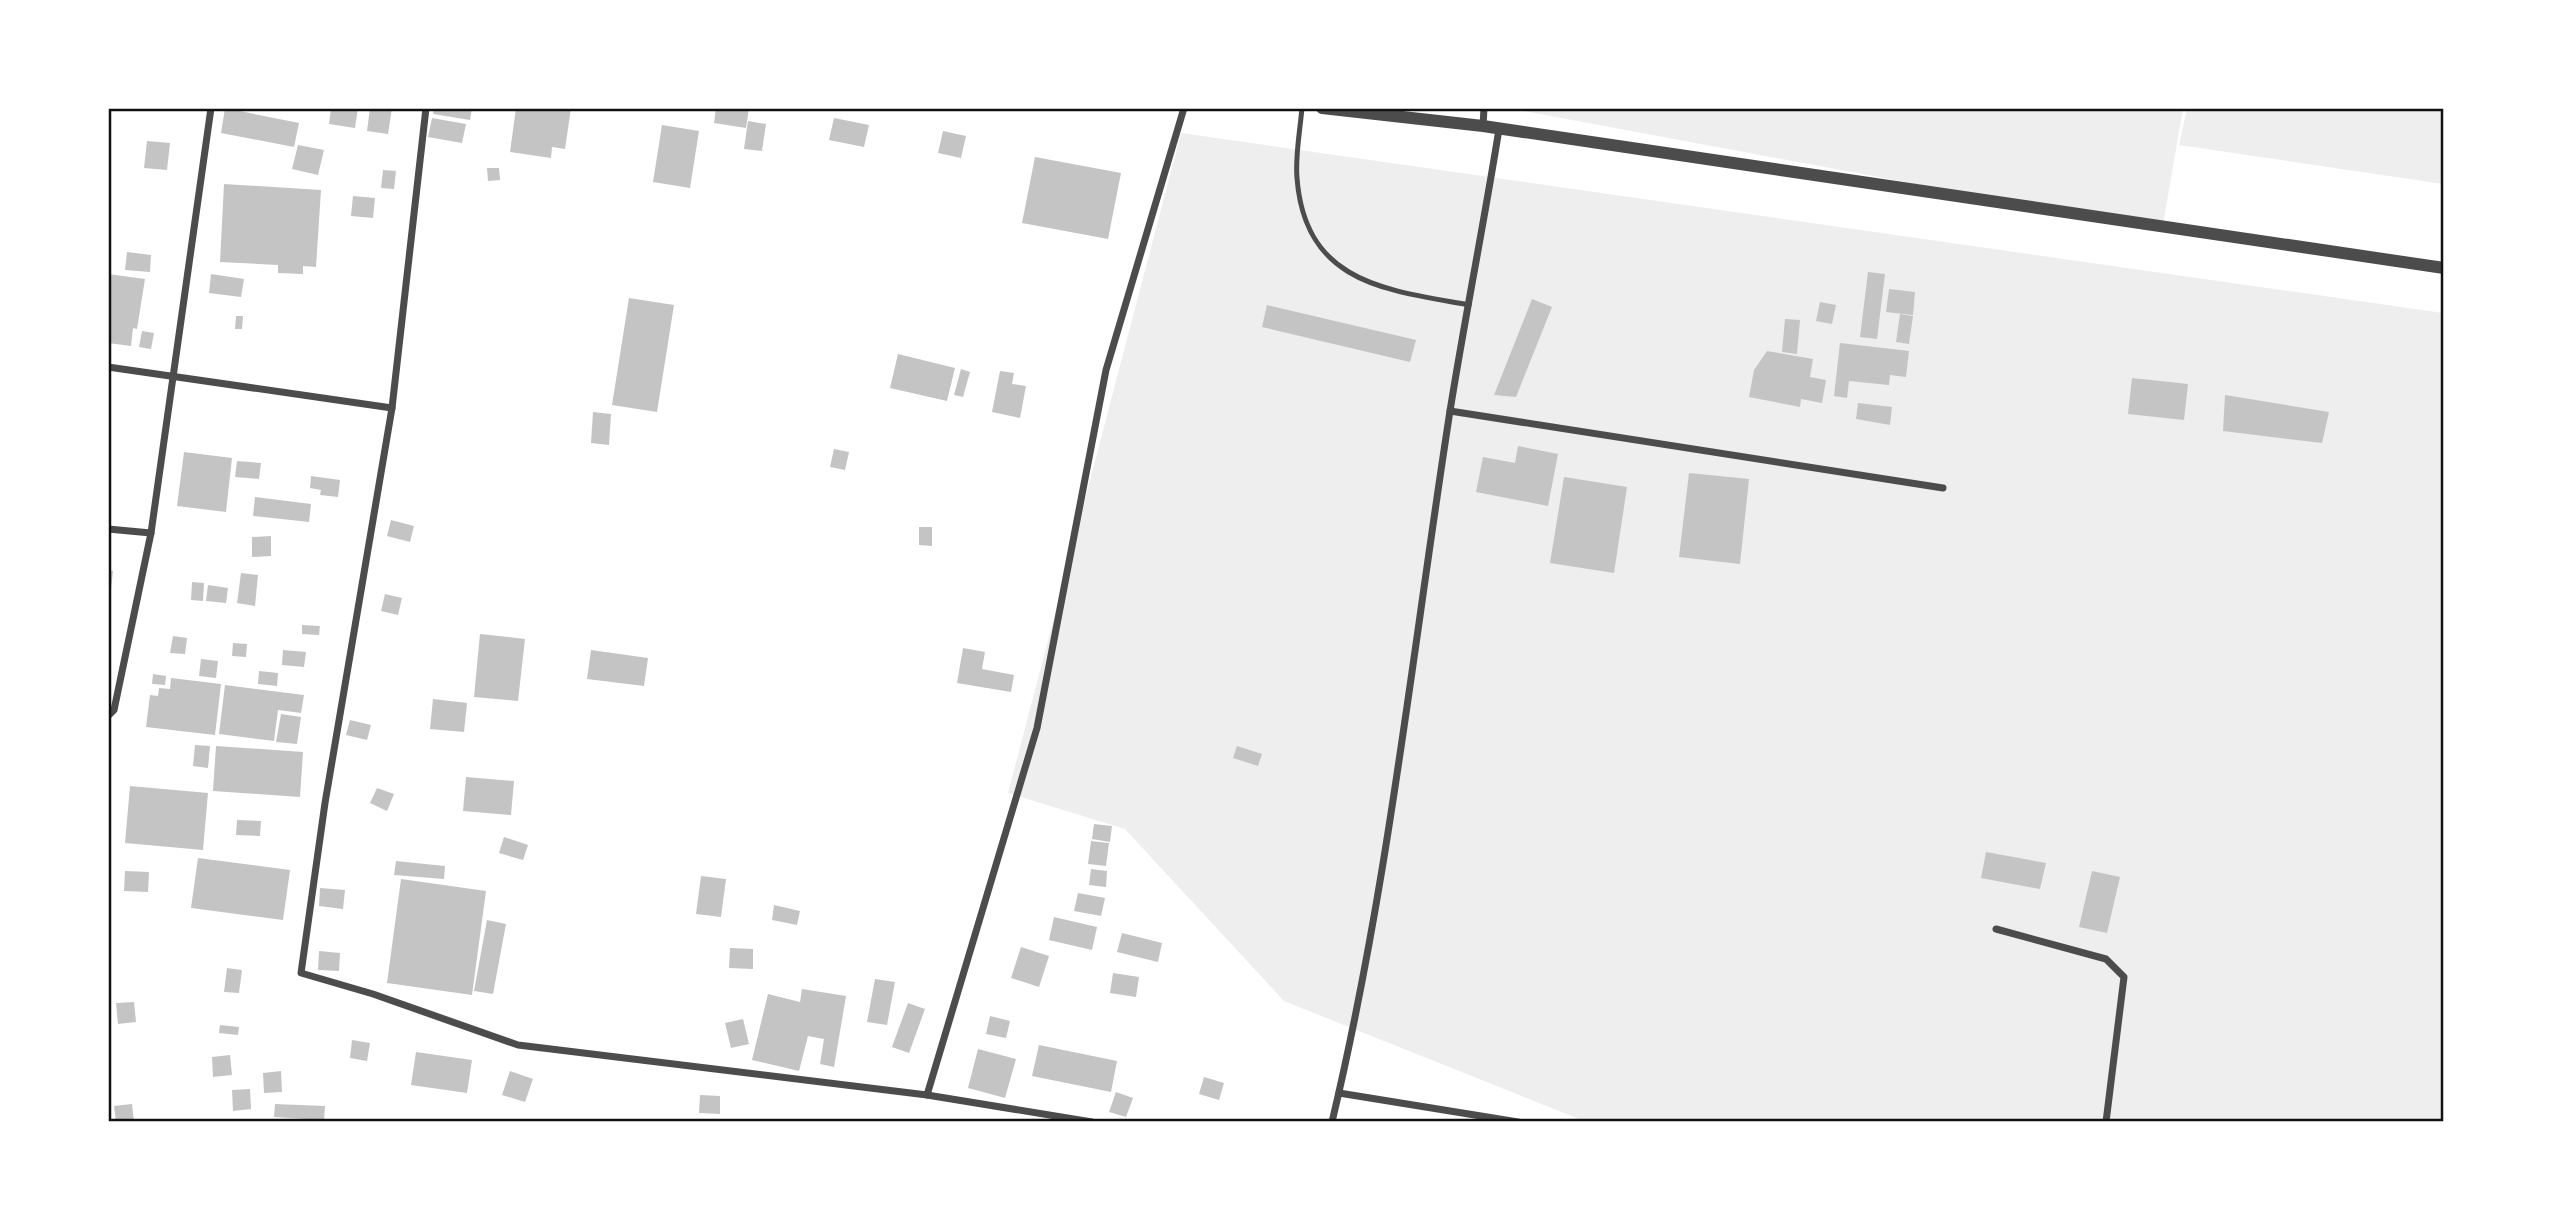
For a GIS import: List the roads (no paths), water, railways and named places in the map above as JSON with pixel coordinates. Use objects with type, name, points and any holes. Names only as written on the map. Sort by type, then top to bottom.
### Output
[{"type":"street","points":[[108,716],[114,710],[151,533],[211,108]]},
{"type":"street","points":[[426,108],[392,408],[325,803],[301,974],[373,994],[518,1045],[927,1095],[1092,1122]]},
{"type":"street","points":[[927,1095],[1037,728],[1106,370],[1184,108]]},
{"type":"street","points":[[1322,108],[1483,126],[2444,268]]},
{"type":"street","points":[[1483,126],[1484,108]]},
{"type":"street","points":[[1332,1122],[1369,948],[1404,737],[1450,411],[1499,129]]},
{"type":"street","points":[[108,368],[392,408]]},
{"type":"street","points":[[1450,411],[1943,488]]},
{"type":"street","points":[[108,529],[151,533]]},
{"type":"street","points":[[1996,929],[2106,959],[2124,977],[2106,1122]]},
{"type":"street","points":[[1339,1093],[1518,1122]]},
{"type":"lane","points":[[1302,108],[1297,177],[1303,208],[1313,235],[1322,249],[1352,276],[1381,289],[1469,305]]}]
